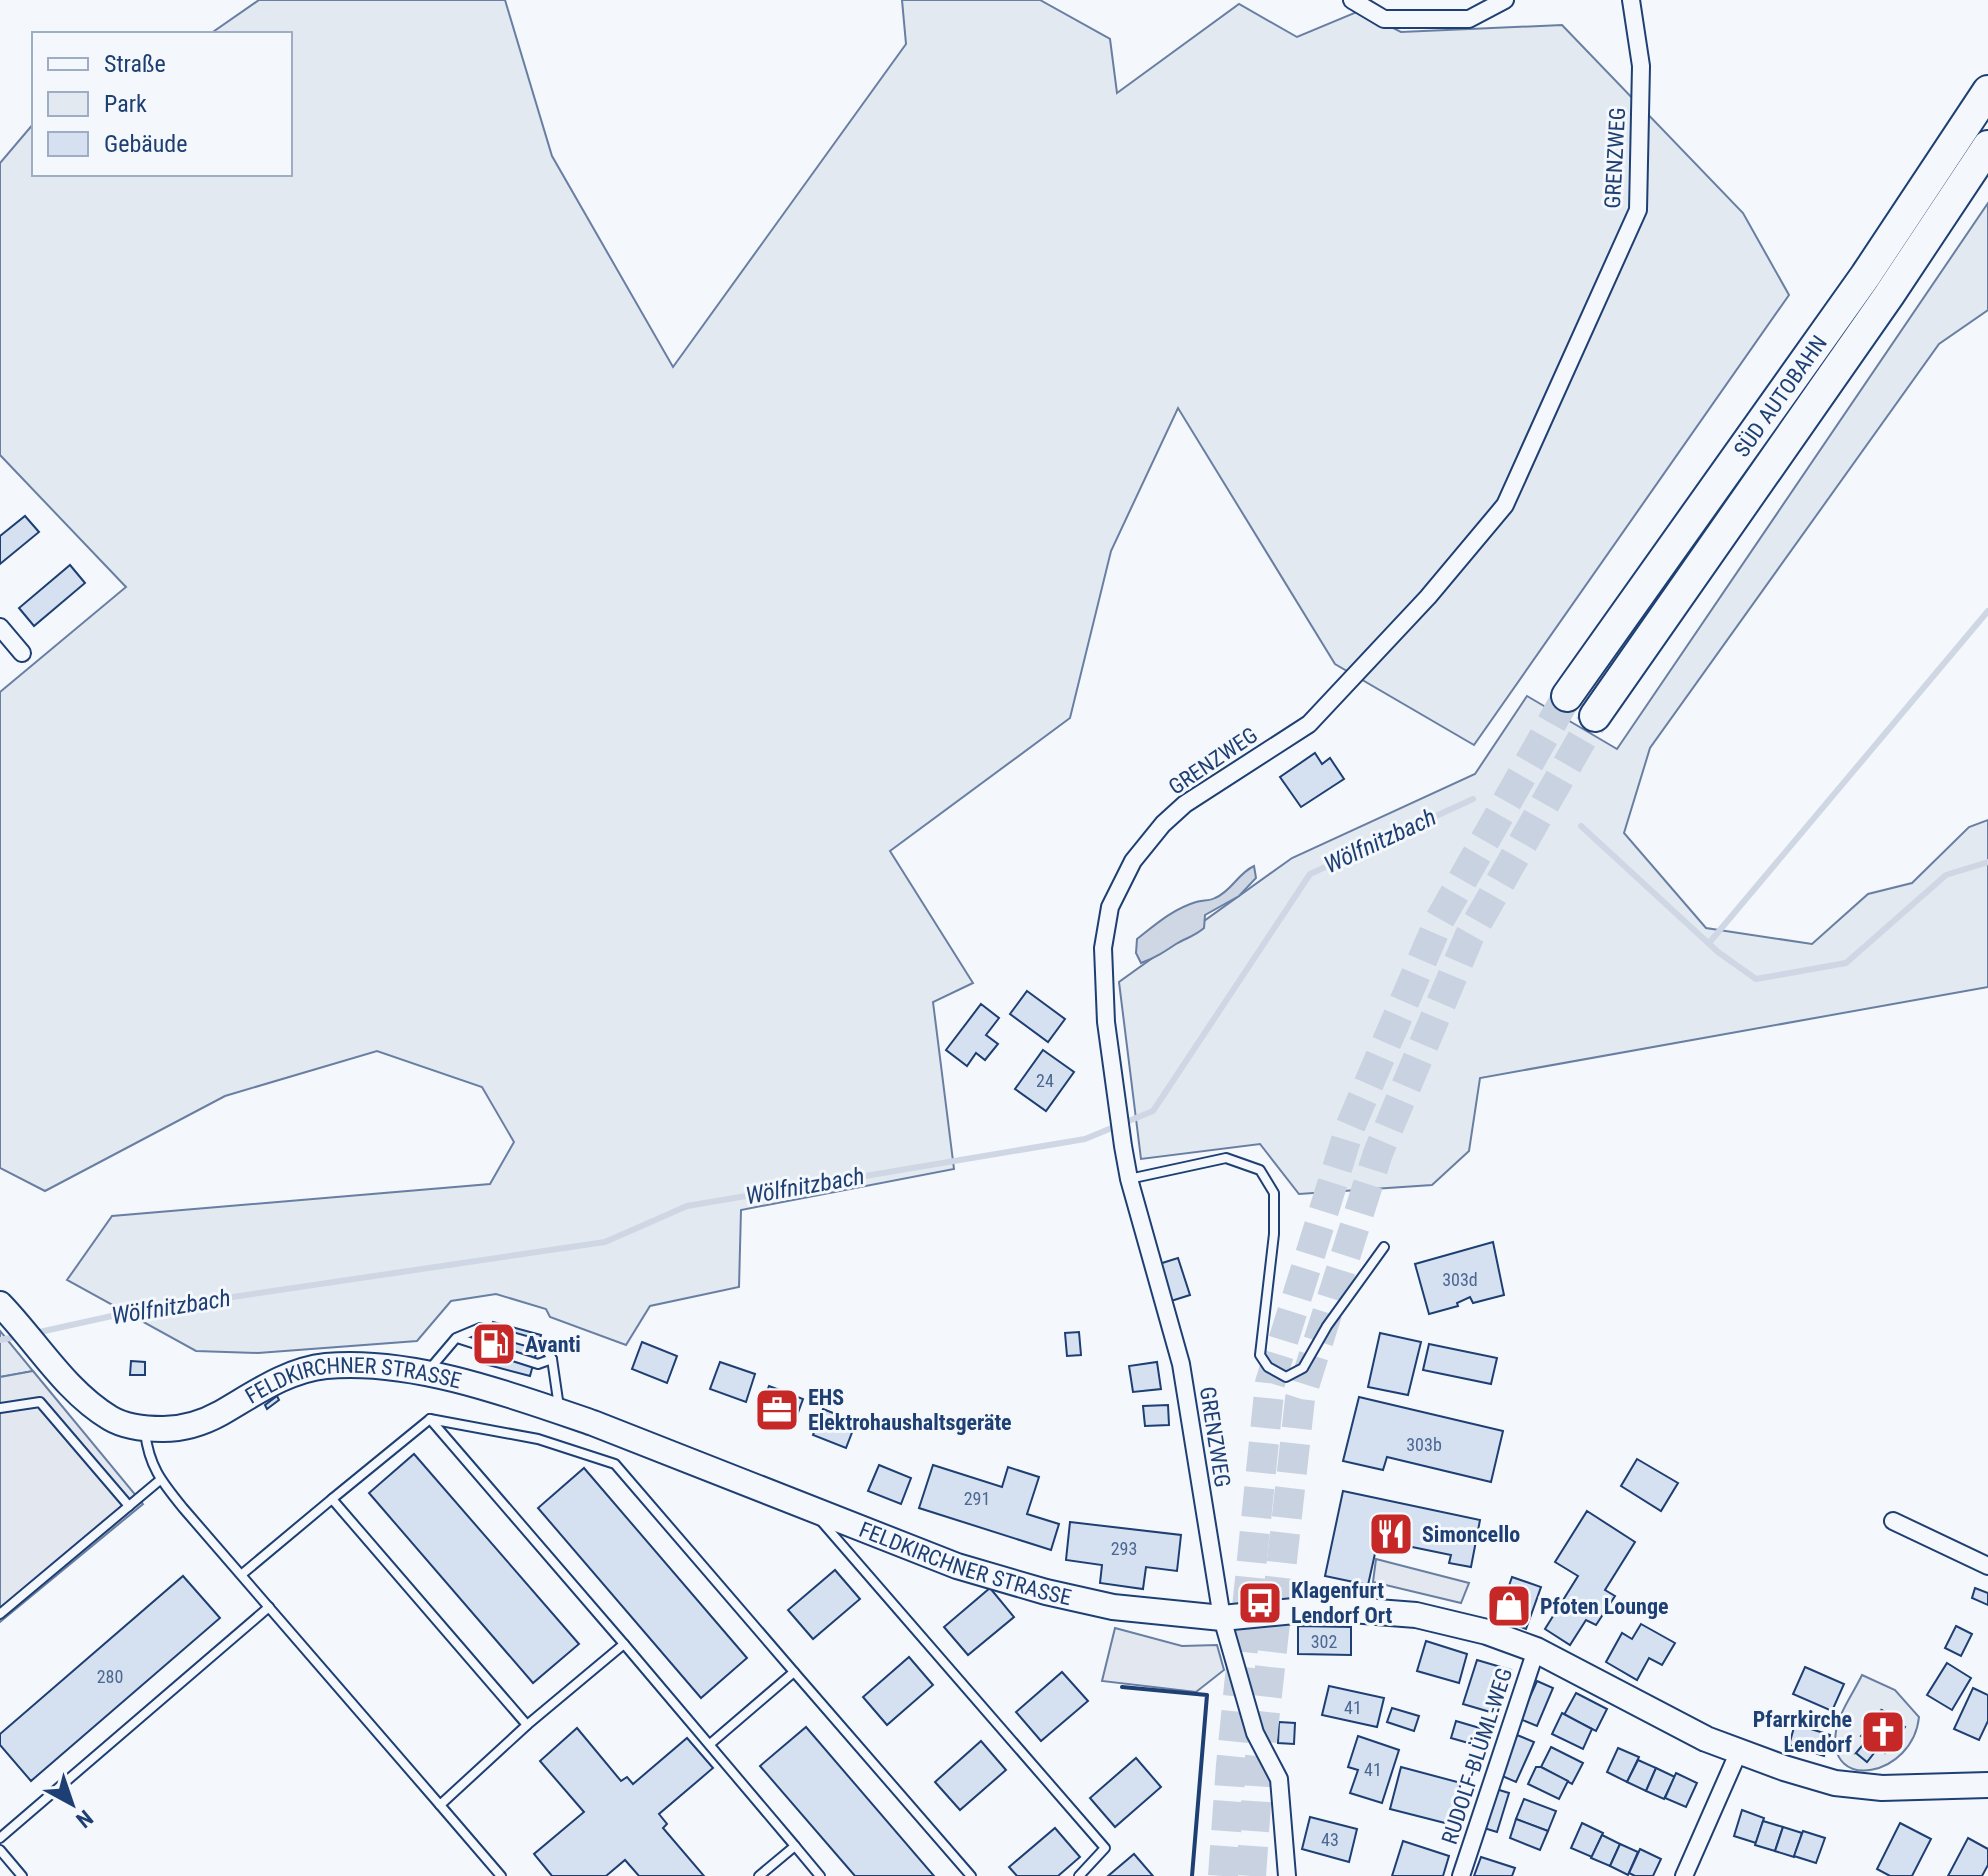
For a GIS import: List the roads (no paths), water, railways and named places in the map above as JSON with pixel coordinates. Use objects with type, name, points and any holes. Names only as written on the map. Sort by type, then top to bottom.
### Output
[{"type":"highway","name":"SÜD AUTOBAHN","points":[[1567,696],[1866,275],[1988,91]]},
{"type":"highway","name":"SÜD AUTOBAHN","points":[[1595,716],[1889,295],[1988,146]]},
{"type":"street","points":[[1352,0],[1384,19],[1469,19],[1505,0]]},
{"type":"street","name":"GRENZWEG","points":[[1287,1876],[1279,1779],[1255,1733],[1222,1618],[1181,1364],[1129,1179],[1106,1022],[1103,948],[1110,907],[1133,861],[1163,824],[1185,804],[1309,724],[1428,597],[1505,505],[1638,210],[1641,66],[1631,0]]},
{"type":"street","points":[[0,627],[22,653]]},
{"type":"street","name":"FELDKIRCHNER STRASSE","points":[[5,1309],[85,1400],[112,1420],[144,1429],[181,1429],[216,1416],[286,1376],[322,1366],[355,1365],[426,1374],[560,1412],[957,1566],[1046,1592],[1113,1607],[1222,1618],[1325,1608],[1389,1612],[1466,1626],[1536,1650],[1706,1739],[1784,1768],[1835,1783],[1882,1788],[1988,1785]]},
{"type":"street","points":[[1893,1521],[1985,1559]]},
{"type":"street","name":"RUDOLF-BLÜML-WEG","points":[[1461,1876],[1536,1650]]},
{"type":"street","points":[[1684,1876],[1739,1751]]},
{"type":"lane","points":[[1129,1179],[1226,1158],[1260,1170],[1274,1193],[1274,1234],[1260,1355],[1268,1367],[1286,1377],[1303,1368],[1327,1326],[1384,1247]]},
{"type":"lane","points":[[426,1374],[456,1338],[480,1328],[544,1346],[552,1359],[560,1412]]},
{"type":"lane","points":[[456,1338],[538,1364],[552,1359]]},
{"type":"lane","points":[[0,1408],[40,1402],[129,1506]]},
{"type":"lane","points":[[430,1419],[820,1876]]},
{"type":"lane","points":[[241,1575],[430,1419],[538,1439],[615,1464],[971,1876]]},
{"type":"lane","points":[[144,1429],[148,1457],[160,1480],[501,1876]]},
{"type":"lane","points":[[0,1614],[160,1480]]},
{"type":"lane","points":[[332,1499],[527,1725]]},
{"type":"lane","points":[[811,1509],[1105,1848],[1079,1876]]},
{"type":"lane","points":[[0,1838],[269,1607]]},
{"type":"lane","points":[[440,1805],[527,1725],[624,1644]]},
{"type":"lane","points":[[710,1744],[794,1672]]},
{"type":"lane","points":[[759,1876],[795,1846]]},
{"type":"lane","points":[[0,1850],[22,1876]]},
{"type":"waterway","points":[[1709,943],[1988,611]]},
{"type":"waterway","name":"Wölfnitzbach","points":[[35,1333],[130,1312],[605,1242],[687,1206],[1085,1139],[1153,1111],[1310,874],[1473,799]]},
{"type":"waterway","name":"Wölfnitzbach","points":[[1581,826],[1718,952],[1756,979],[1846,963],[1946,875],[1988,862]]},
{"type":"waterway","name":"Wölfnitzbach","points":[[0,1340],[20,1336]]},
{"type":"tunnel","points":[[1223,1876],[1231,1765],[1270,1383],[1350,1127],[1439,921],[1567,696]]},
{"type":"tunnel","points":[[1251,1876],[1258,1775],[1300,1399],[1378,1153],[1469,937],[1595,716]]},
{"type":"place","name":"Avanti","points":[[494,1344]]},
{"type":"place","name":"EHS Elektrohaushaltsgeräte","points":[[777,1410]]},
{"type":"place","name":"Simoncello","points":[[1391,1534]]},
{"type":"place","name":"Klagenfurt Lendorf Ort","points":[[1260,1603]]},
{"type":"place","name":"Pfoten Lounge","points":[[1509,1606]]},
{"type":"place","name":"Pfarrkirche Lendorf","points":[[1883,1732]]}]
